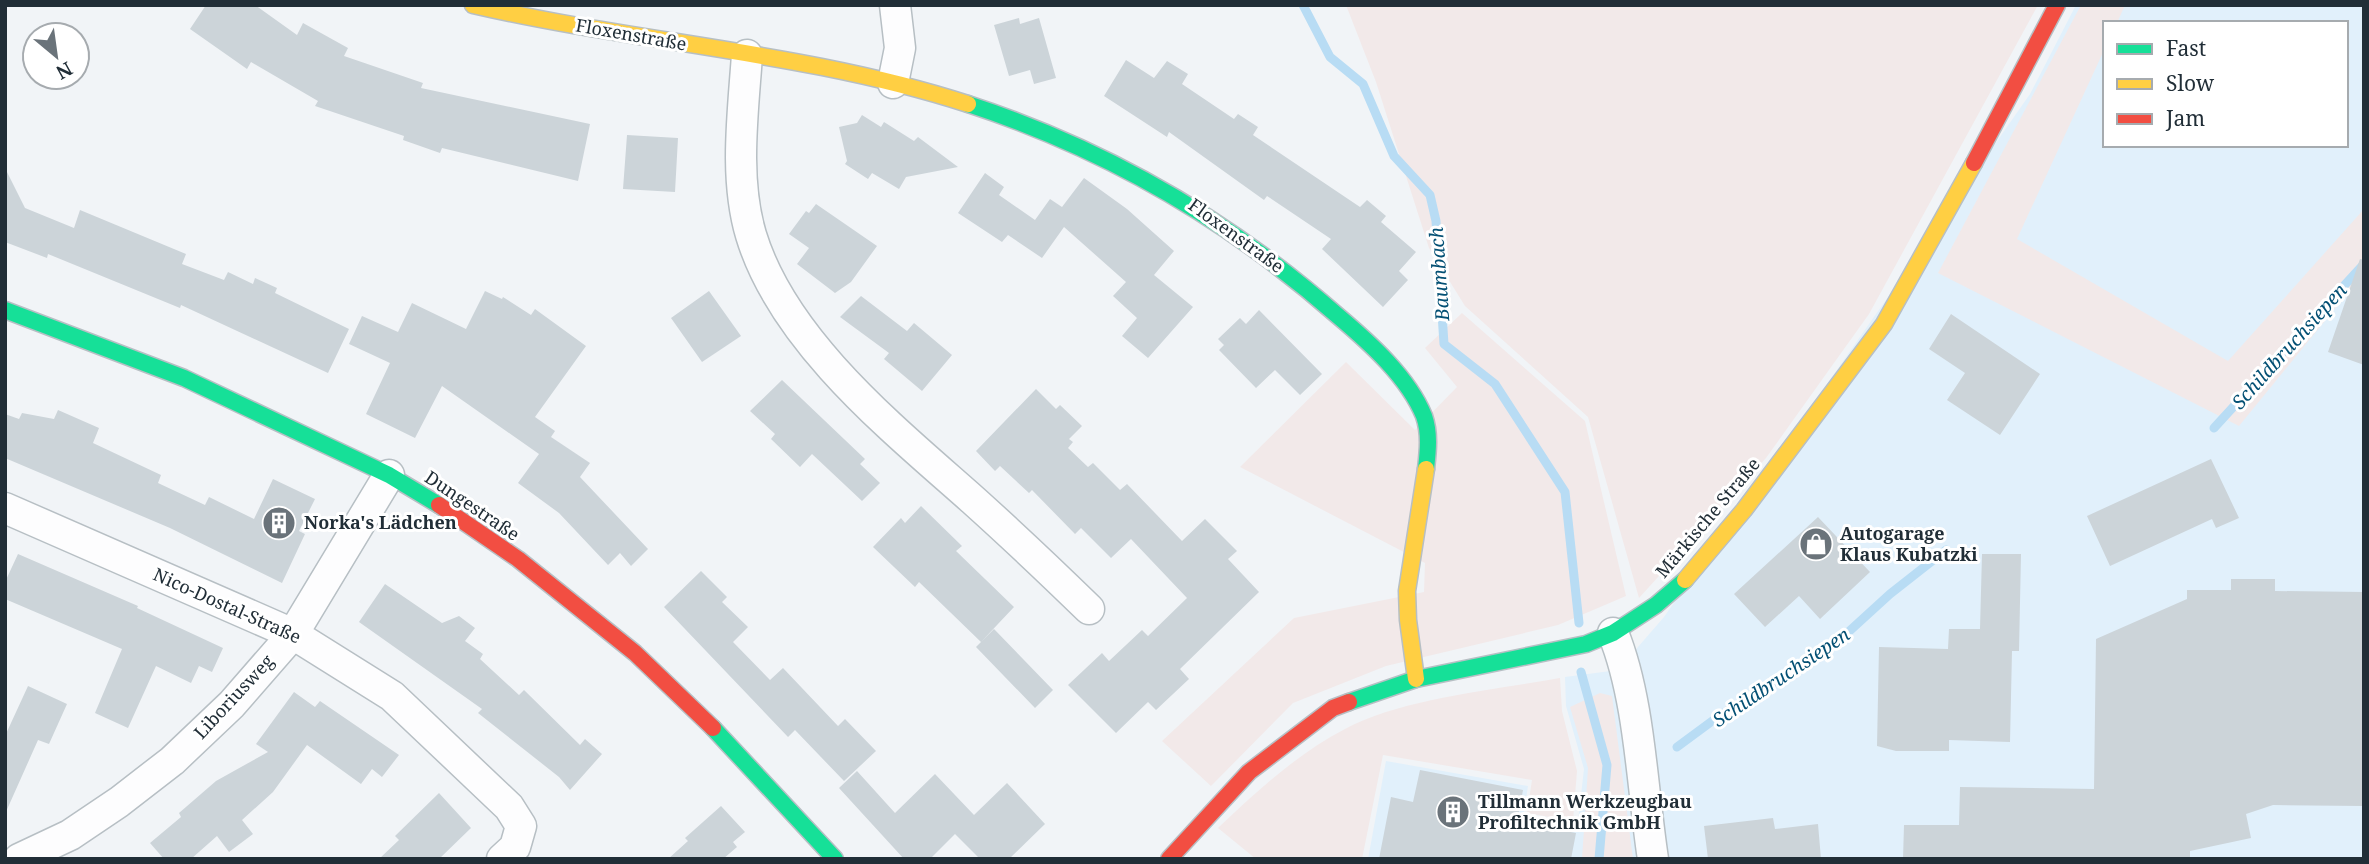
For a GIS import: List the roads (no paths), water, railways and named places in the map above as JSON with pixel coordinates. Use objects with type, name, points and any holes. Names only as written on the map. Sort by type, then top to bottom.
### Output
[{"type":"street","name":"Floxenstraße","points":[[473,5],[893,83],[987,108],[1057,134],[1116,161],[1243,237],[1316,298],[1396,375],[1425,416],[1428,452],[1415,527],[1407,612],[1416,679]]},
{"type":"street","points":[[893,83],[900,48],[895,5]]},
{"type":"street","name":"Märkische Straße","points":[[1169,859],[1250,772],[1333,708],[1416,679],[1586,644],[1613,633],[1656,605],[1687,578],[1744,510],[1884,324],[1977,158],[2057,5]]},
{"type":"street","points":[[747,55],[741,131],[743,183],[751,234],[785,305],[817,348],[877,413],[1089,609]]},
{"type":"street","name":"Dungestraße","points":[[5,310],[184,378],[389,475],[432,500],[518,559],[635,653],[713,728],[835,859]]},
{"type":"street","name":"Liboriusweg","points":[[19,859],[70,835],[172,761],[232,704],[293,634],[389,475]]},
{"type":"street","name":"Nico-Dostal-Straße","points":[[5,508],[293,634],[392,696],[509,807],[521,826],[515,847],[502,859]]},
{"type":"street","points":[[1613,633],[1630,691],[1653,859]]},
{"type":"waterway","name":"Baumbach","points":[[1303,5],[1330,57],[1363,84],[1394,156],[1430,195],[1436,221],[1444,344],[1495,384],[1565,492],[1579,623]]},
{"type":"waterway","name":"Schildbruchsiepen","points":[[2214,428],[2363,265]]},
{"type":"waterway","name":"Schildbruchsiepen","points":[[1677,747],[1719,716],[1833,646],[1890,594],[1946,550]]},
{"type":"waterway","name":"Schildbruchsiepen","points":[[1581,672],[1607,765],[1599,859]]},
{"type":"place","name":"Norka's Lädchen","points":[[279,523]]},
{"type":"place","name":"Autogarage Klaus Kubatzki","points":[[1816,544]]},
{"type":"place","name":"Tillmann Werkzeugbau Profiltechnik GmbH","points":[[1453,812]]}]
